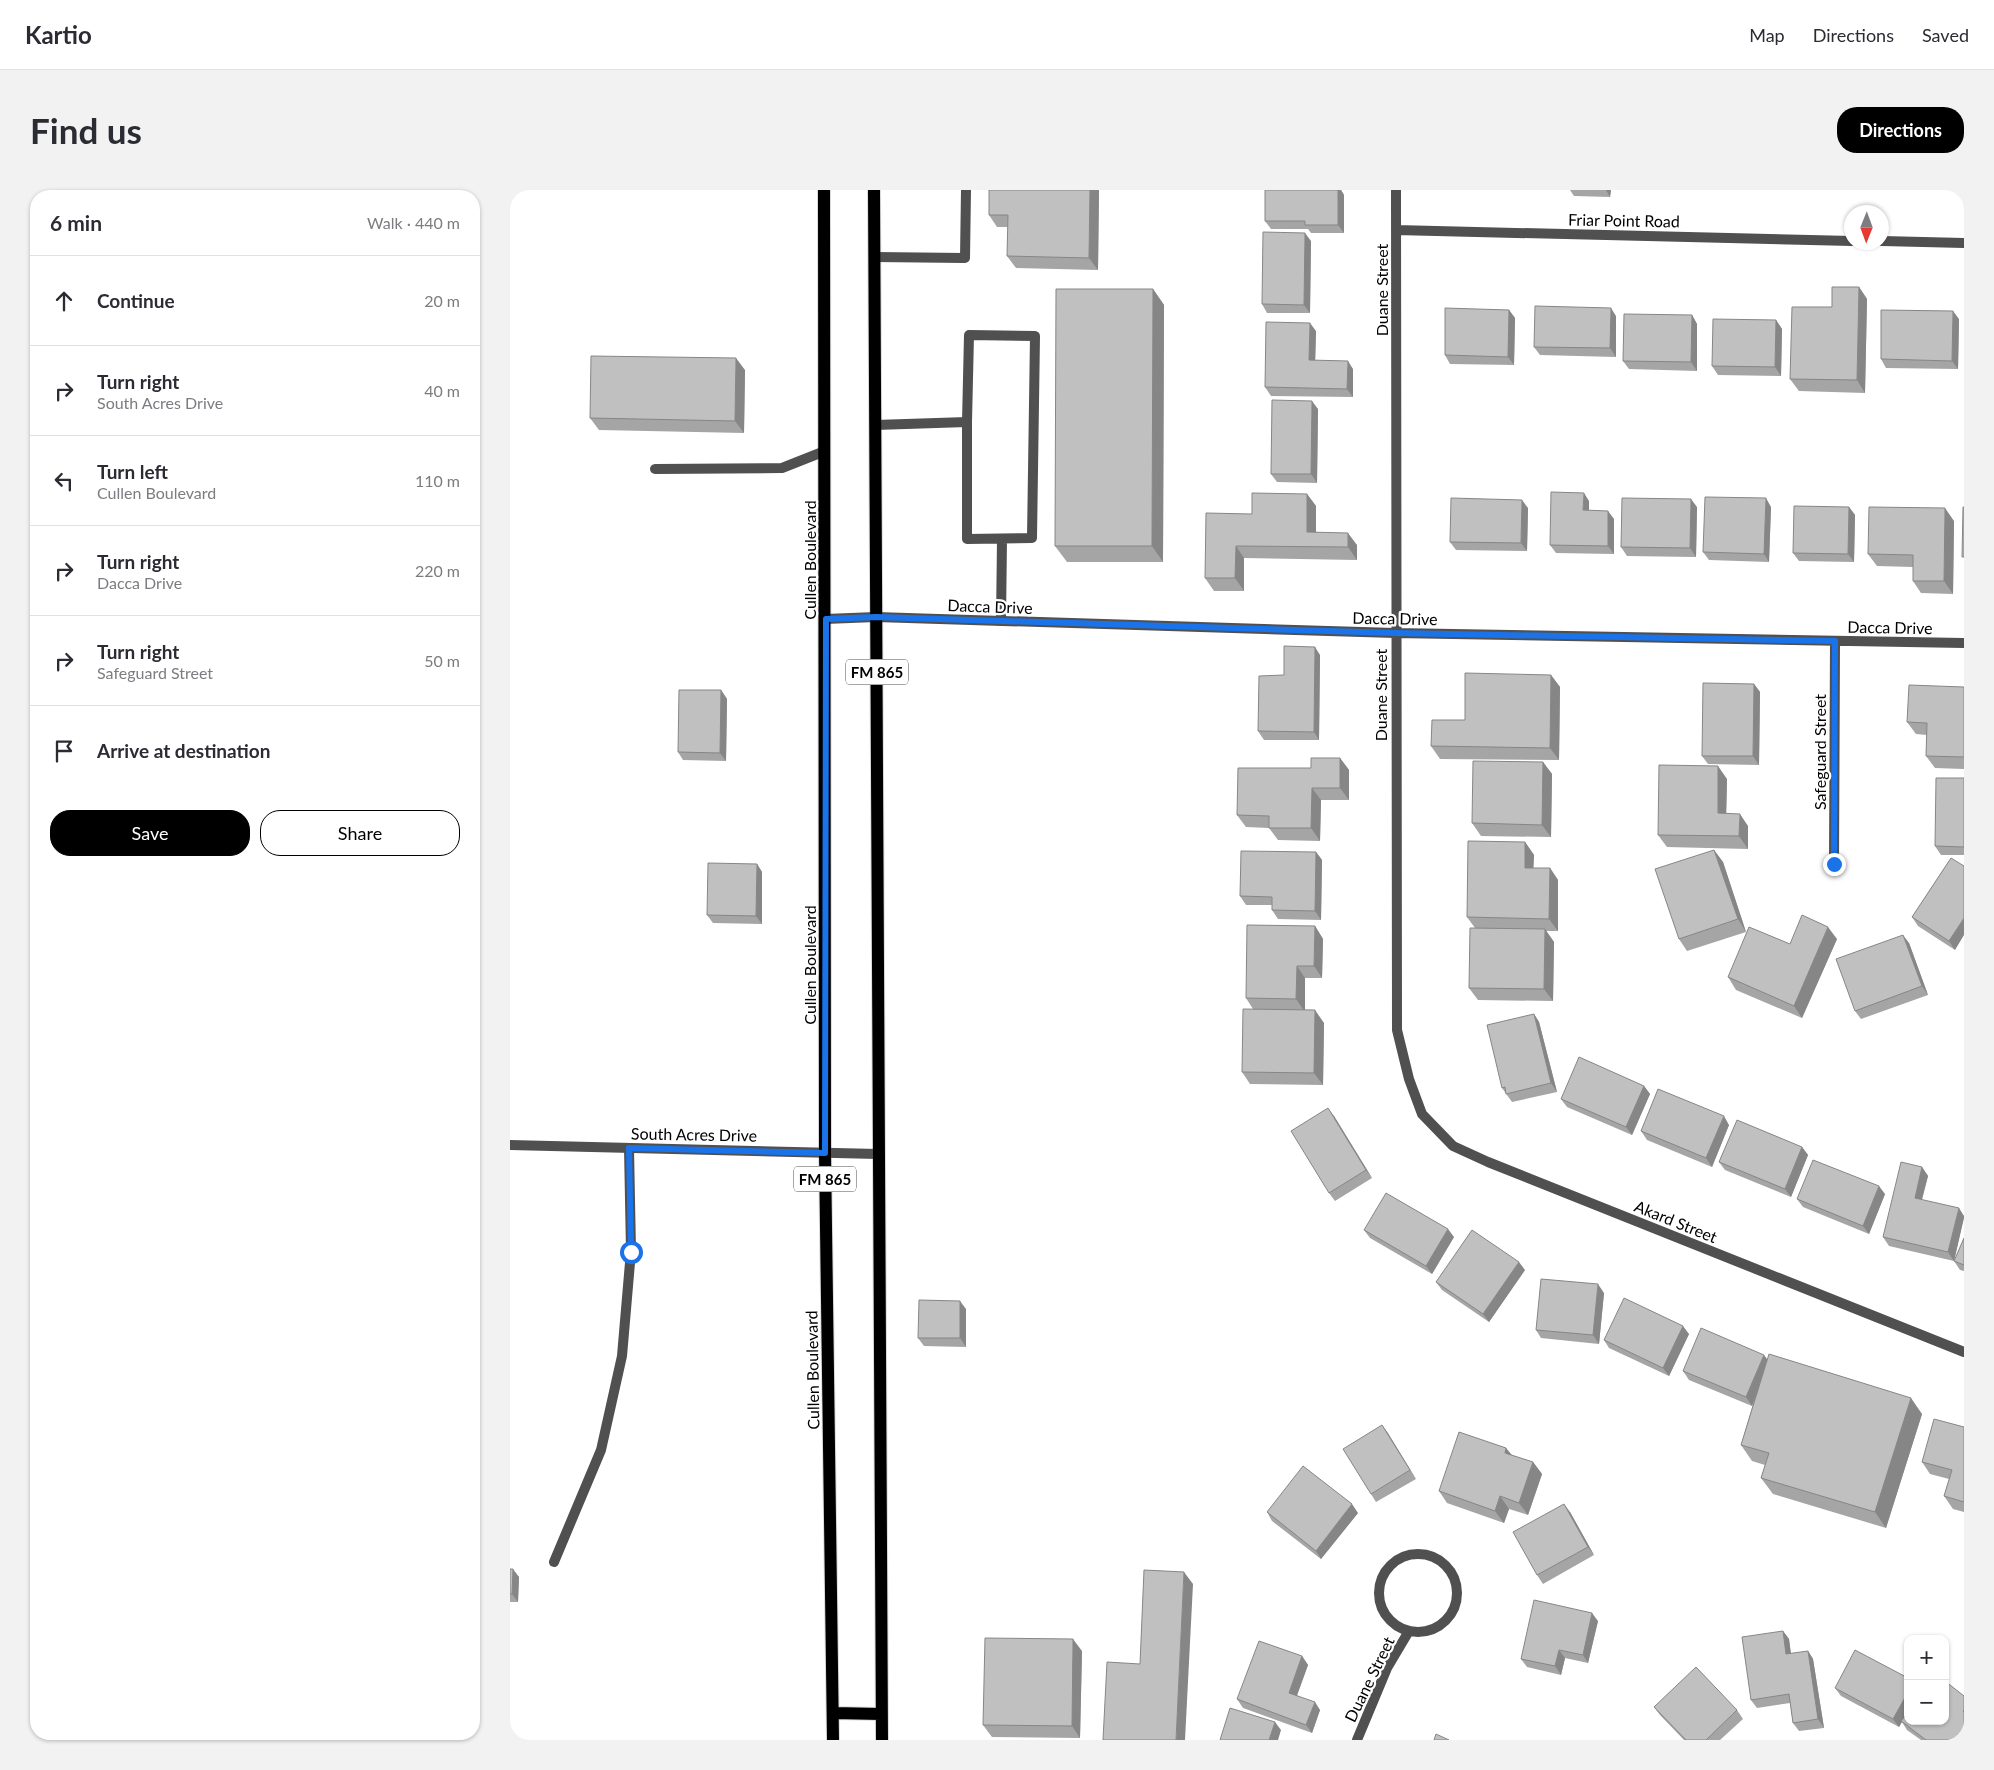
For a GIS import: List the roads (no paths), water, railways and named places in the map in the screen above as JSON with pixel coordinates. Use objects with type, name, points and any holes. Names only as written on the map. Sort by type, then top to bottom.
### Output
[{"type":"main road","name":"Cullen Boulevard","points":[[824,190],[826,619],[825,1153],[833,1740]]},
{"type":"main road","name":"FM 865","points":[[874,190],[882,1740]]},
{"type":"main road","points":[[833,1713],[881,1714]]},
{"type":"street","points":[[875,257],[965,258],[966,190]]},
{"type":"street","name":"Duane Street","points":[[1396,190],[1395,633],[1397,1030],[1410,1079]]},
{"type":"street","name":"Friar Point Road","points":[[1396,230],[1844,241]]},
{"type":"street","points":[[1889,241],[1964,243]]},
{"type":"street","points":[[969,335],[1035,336],[1032,538],[966,539],[967,422],[969,335]]},
{"type":"street","points":[[875,425],[967,422]]},
{"type":"street","points":[[655,469],[782,468],[825,451]]},
{"type":"street","points":[[1001,621],[1002,539]]},
{"type":"street","name":"Dacca Drive","points":[[826,619],[876,617],[1395,633],[1964,643]]},
{"type":"street","name":"Safeguard Street","points":[[1834,864],[1835,641]]},
{"type":"street","name":"Akard Street","points":[[1410,1079],[1422,1114],[1453,1146],[1488,1162],[1964,1352]]},
{"type":"street","name":"South Acres Drive","points":[[510,1145],[878,1154]]},
{"type":"street","points":[[554,1562],[601,1450],[622,1356],[631,1252],[629,1148]]},
{"type":"street","name":"Duane Street","points":[[1415,1554],[1428,1555],[1442,1562],[1452,1572],[1457,1584],[1458,1598],[1455,1609],[1447,1620],[1436,1629],[1423,1632],[1409,1631],[1400,1628],[1389,1620],[1382,1608],[1379,1594],[1381,1581],[1390,1565],[1402,1557],[1415,1554]]},
{"type":"street","name":"Duane Street","points":[[1357,1740],[1386,1668],[1409,1631]]}]
